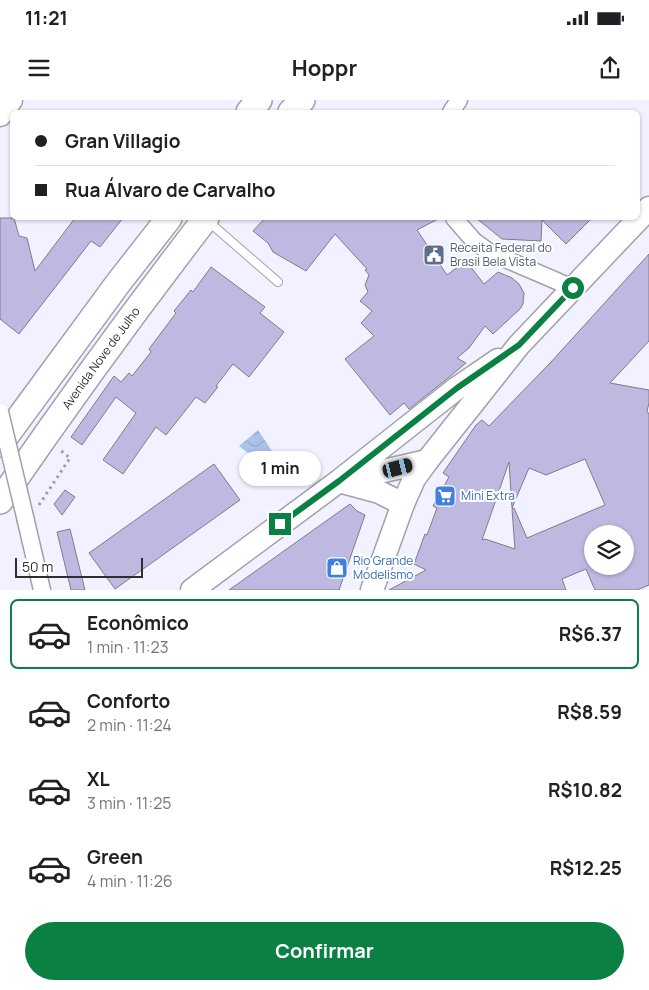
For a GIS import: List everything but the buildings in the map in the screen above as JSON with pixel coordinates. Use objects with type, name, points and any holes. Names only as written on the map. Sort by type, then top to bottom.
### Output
[{"type":"main road","points":[[0,115],[11,100]]},
{"type":"main road","points":[[251,110],[259,100]]},
{"type":"main road","points":[[293,110],[302,100]]},
{"type":"main road","points":[[640,217],[649,208]]},
{"type":"main road","points":[[0,444],[166,220]]},
{"type":"main road","name":"Avenida Nove de Julho","points":[[0,501],[160,278],[204,220]]},
{"type":"main road","points":[[372,590],[414,479],[519,345],[638,220]]},
{"type":"main road","points":[[192,590],[339,481],[457,388],[519,345]]},
{"type":"main road","points":[[339,481],[427,461]]},
{"type":"main road","points":[[339,481],[379,492],[403,504]]},
{"type":"street","points":[[456,220],[474,241],[490,252],[573,288]]},
{"type":"street","points":[[0,412],[42,590]]},
{"type":"lane","points":[[208,220],[278,282]]},
{"type":"path","points":[[26,523],[70,458],[57,448]]},
{"type":"water","points":[[258,430],[282,466],[273,473],[239,446]]},
{"type":"place","name":"Receita Federal do Brasil Bela Vista","points":[[434,255]]},
{"type":"place","name":"Mini Extra","points":[[445,496]]},
{"type":"place","name":"Rio Grande Modelismo","points":[[337,568]]},
{"type":"route","points":[[280,524],[339,481],[457,388],[519,345],[573,288]]}]
